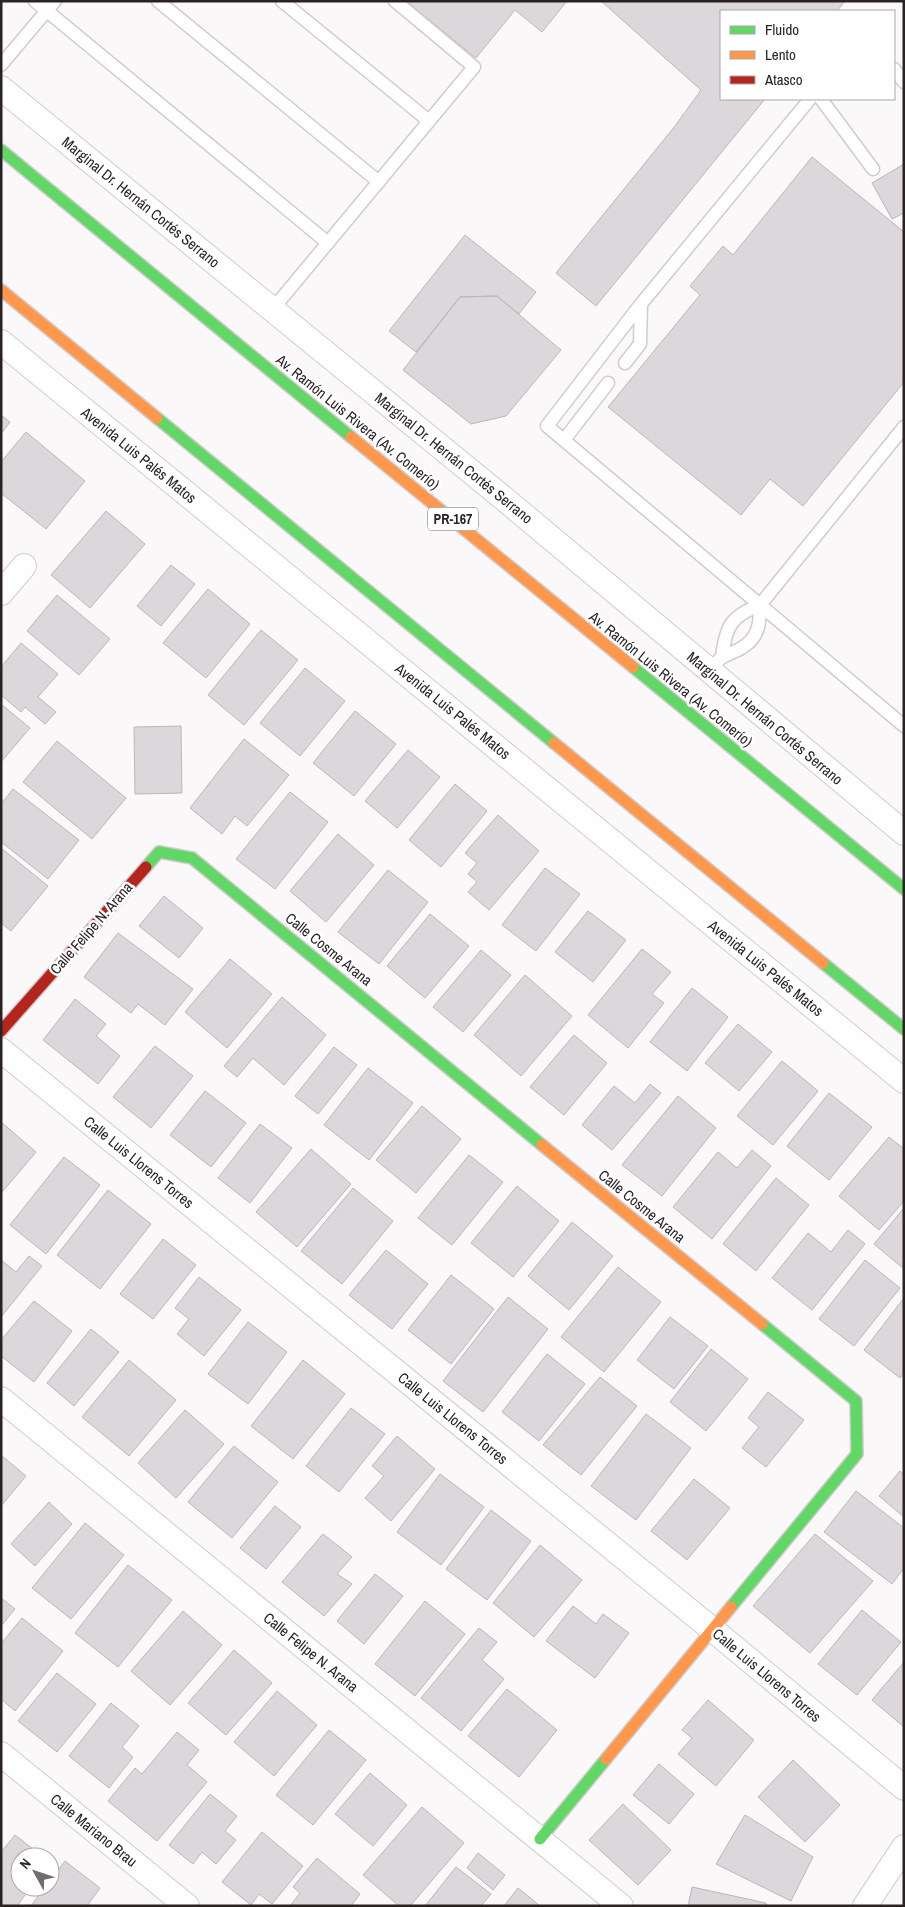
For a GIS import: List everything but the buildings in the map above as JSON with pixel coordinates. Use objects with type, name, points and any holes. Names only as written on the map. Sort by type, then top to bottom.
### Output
[{"type":"main road","name":"Av. Ramón Luis Rivera (Av. Comerío)","points":[[1,150],[904,889]]},
{"type":"main road","points":[[1,290],[904,1029]]},
{"type":"main road","name":"Calle Felipe N. Arana","points":[[1,1031],[159,852],[192,858]]},
{"type":"main road","name":"Calle Cosme Arana","points":[[192,858],[856,1401],[857,1454],[540,1839]]},
{"type":"street","name":"Marginal Dr. Hernán Cortés Serrano","points":[[1,88],[502,497],[716,664],[904,833]]},
{"type":"street","name":"Avenida Luis Palés Matos","points":[[1,342],[904,1081]]},
{"type":"street","points":[[1,593],[24,566]]},
{"type":"street","name":"Calle Luis Llorens Torres","points":[[1,1050],[904,1788]]},
{"type":"street","name":"Calle Felipe N. Arana","points":[[1,1399],[621,1906]]},
{"type":"street","name":"Calle Mariano Brau","points":[[1,1754],[187,1906]]},
{"type":"street","points":[[864,1906],[904,1847]]},
{"type":"lane","points":[[35,1],[51,6],[328,243]]},
{"type":"lane","points":[[158,1],[379,182]]},
{"type":"lane","points":[[282,1],[429,122]]},
{"type":"lane","points":[[272,310],[474,66],[395,1]]},
{"type":"lane","points":[[1,65],[51,6]]},
{"type":"lane","points":[[895,70],[904,82]]},
{"type":"lane","points":[[809,100],[641,304],[547,426],[904,726]]},
{"type":"lane","points":[[821,100],[873,168]]},
{"type":"lane","points":[[625,363],[640,344],[641,304]]},
{"type":"lane","points":[[564,440],[608,383]]},
{"type":"lane","points":[[716,664],[725,633],[742,612],[760,605],[904,427]]},
{"type":"lane","points":[[716,664],[744,647],[760,627],[760,605]]},
{"type":"traffic: fast","points":[[1,150],[351,437]]},
{"type":"traffic: fast","points":[[157,418],[554,743]]},
{"type":"traffic: fast","points":[[633,667],[904,889]]},
{"type":"traffic: fast","points":[[146,867],[159,852],[192,858],[542,1145]]},
{"type":"traffic: fast","points":[[823,963],[904,1029]]},
{"type":"traffic: fast","points":[[731,1607],[857,1454],[856,1401],[762,1324]]},
{"type":"traffic: fast","points":[[540,1839],[606,1759]]},
{"type":"traffic: slow","points":[[1,290],[157,418]]},
{"type":"traffic: slow","points":[[351,437],[633,667]]},
{"type":"traffic: slow","points":[[554,743],[823,963]]},
{"type":"traffic: slow","points":[[542,1145],[762,1324]]},
{"type":"traffic: slow","points":[[606,1759],[731,1607]]},
{"type":"traffic: jam","points":[[1,1031],[146,867]]}]
